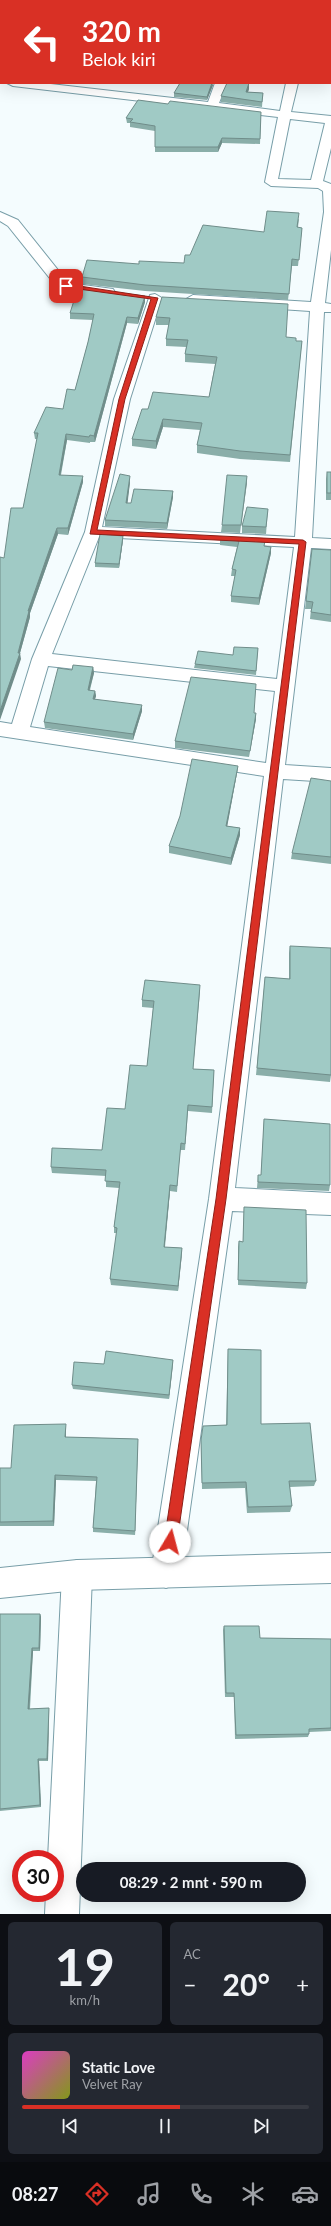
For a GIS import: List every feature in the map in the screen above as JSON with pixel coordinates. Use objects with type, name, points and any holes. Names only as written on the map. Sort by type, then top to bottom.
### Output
[{"type":"street","points":[[22,84],[331,120]]},
{"type":"street","points":[[212,106],[221,84]]},
{"type":"street","points":[[166,1573],[221,1199],[274,771],[286,686],[303,542],[324,308],[330,212],[328,187],[316,184],[271,182],[277,159],[283,115],[292,84]]},
{"type":"street","points":[[316,184],[331,123]]},
{"type":"street","points":[[0,216],[13,223],[61,283],[74,288],[124,294]]},
{"type":"street","points":[[324,308],[160,298],[122,399],[93,532],[41,659],[9,730],[274,771],[331,774]]},
{"type":"street","points":[[93,532],[331,544]]},
{"type":"street","points":[[41,659],[286,686]]},
{"type":"street","points":[[221,1199],[331,1204]]},
{"type":"street","points":[[0,1583],[77,1575],[331,1568]]},
{"type":"street","points":[[62,1914],[77,1575]]},
{"type":"building","points":[[179,84],[212,84],[207,97],[174,93]]},
{"type":"building","points":[[227,84],[249,84],[246,92],[263,93],[262,102],[221,96]]},
{"type":"building","points":[[138,100],[168,104],[170,101],[261,112],[260,139],[222,138],[218,147],[155,147],[155,126],[130,122],[133,119],[126,118]]},
{"type":"building","points":[[267,211],[299,213],[297,227],[302,228],[299,260],[292,259],[289,294],[145,285],[82,277],[87,260],[139,264],[139,261],[184,263],[185,255],[190,255],[203,225],[264,232]]},
{"type":"building","points":[[78,288],[145,296],[138,318],[127,317],[94,436],[90,435],[89,437],[66,434],[59,475],[83,476],[68,528],[57,528],[28,611],[18,653],[20,653],[0,711],[0,557],[4,558],[11,508],[23,508],[38,433],[34,433],[46,407],[63,409],[67,389],[75,390],[94,314],[70,313]]},
{"type":"building","points":[[162,297],[288,304],[286,337],[296,338],[296,341],[302,341],[290,455],[240,451],[197,445],[202,423],[163,419],[156,441],[132,439],[142,409],[148,409],[153,392],[209,397],[217,357],[185,354],[188,340],[166,339],[170,318],[156,317]]},
{"type":"building","points":[[327,472],[331,472],[331,493],[327,493]]},
{"type":"building","points":[[120,474],[130,476],[126,503],[131,503],[134,489],[173,491],[167,523],[105,520]]},
{"type":"building","points":[[227,475],[247,476],[241,525],[222,525]]},
{"type":"building","points":[[247,507],[268,509],[266,527],[242,526]]},
{"type":"building","points":[[100,534],[123,536],[119,564],[95,563]]},
{"type":"building","points":[[220,538],[265,541],[264,546],[271,547],[259,598],[231,596],[236,570],[232,569],[239,541]]},
{"type":"building","points":[[312,549],[331,550],[331,615],[311,612],[313,602],[306,601]]},
{"type":"building","points":[[234,647],[258,648],[256,671],[195,664],[198,651],[233,655]]},
{"type":"building","points":[[73,665],[93,667],[88,690],[95,691],[93,699],[142,705],[133,734],[44,722],[58,668],[72,670]]},
{"type":"building","points":[[191,677],[256,684],[254,713],[256,713],[250,751],[175,741]]},
{"type":"building","points":[[192,759],[238,766],[226,826],[240,828],[231,858],[169,846],[180,816]]},
{"type":"building","points":[[311,778],[331,781],[331,857],[292,853]]},
{"type":"building","points":[[290,946],[331,948],[331,1075],[257,1068],[265,977],[290,979]]},
{"type":"building","points":[[145,980],[200,985],[193,1069],[214,1070],[212,1107],[188,1105],[185,1144],[181,1143],[177,1186],[170,1185],[164,1247],[182,1248],[178,1286],[110,1279],[117,1228],[114,1227],[120,1182],[105,1181],[106,1170],[51,1167],[52,1148],[102,1150],[107,1108],[125,1109],[130,1065],[147,1066],[154,1001],[142,1000]]},
{"type":"building","points":[[264,1119],[330,1124],[330,1185],[258,1182],[258,1175],[261,1175]]},
{"type":"building","points":[[244,1207],[306,1210],[307,1283],[238,1280],[239,1241],[243,1242]]},
{"type":"building","points":[[228,1349],[261,1350],[261,1424],[310,1423],[316,1481],[289,1481],[292,1506],[248,1507],[246,1482],[202,1483],[201,1440],[203,1426],[227,1425]]},
{"type":"building","points":[[106,1351],[173,1360],[169,1395],[72,1385],[74,1362],[104,1364]]},
{"type":"building","points":[[66,1424],[65,1437],[138,1439],[135,1531],[93,1528],[97,1477],[55,1475],[53,1521],[0,1522],[0,1468],[11,1468],[14,1425]]},
{"type":"building","points":[[0,1614],[40,1614],[39,1648],[32,1648],[28,1709],[49,1708],[47,1759],[38,1759],[40,1805],[0,1809]]},
{"type":"building","points":[[224,1626],[259,1626],[260,1638],[331,1639],[331,1728],[309,1729],[309,1734],[236,1735],[234,1693],[226,1693]]},
{"type":"route","points":[[66,286],[155,298],[122,399],[93,532],[303,542],[221,1199],[170,1542]]}]
